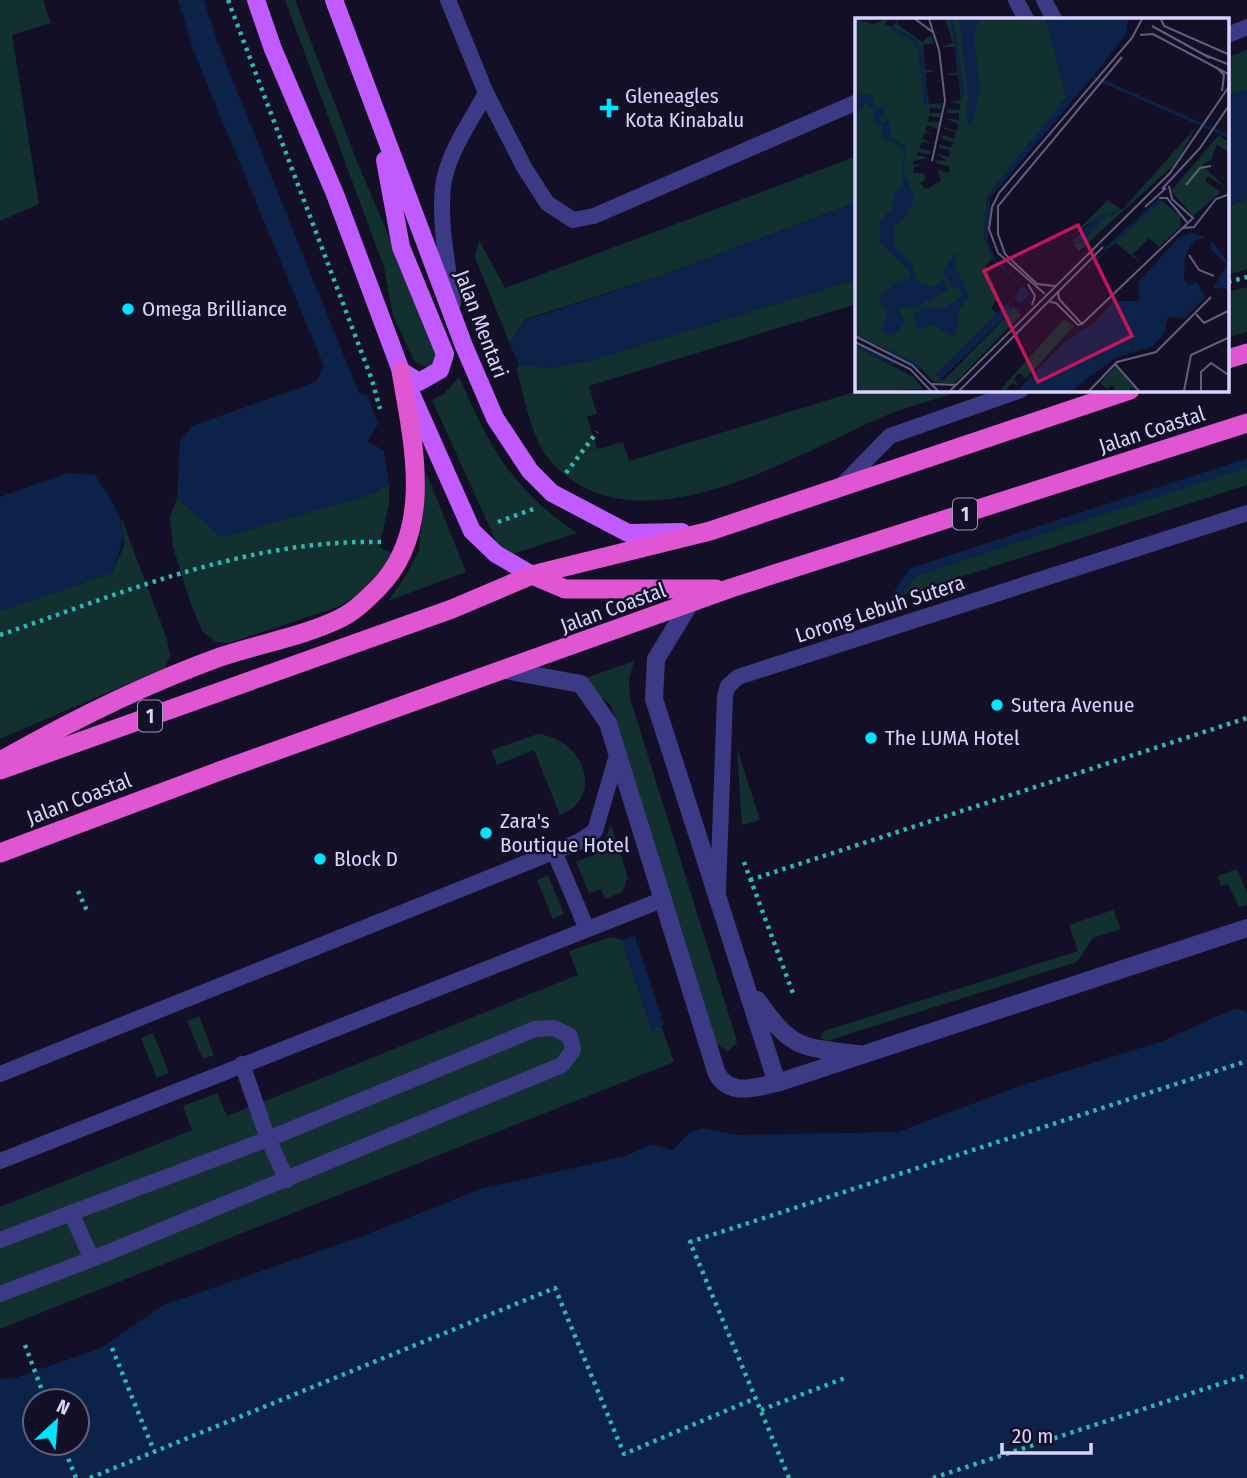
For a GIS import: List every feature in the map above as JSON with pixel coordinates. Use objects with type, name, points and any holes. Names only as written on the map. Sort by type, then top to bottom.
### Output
[{"type":"highway","points":[[1230,358],[1247,353]]},
{"type":"highway","points":[[0,761],[76,718],[219,658],[341,618],[366,601],[390,576],[402,557],[416,498],[412,435],[401,371]]},
{"type":"highway","name":"1","points":[[0,770],[452,609],[532,575],[710,531],[843,484],[1124,392]]},
{"type":"highway","name":"Jalan Coastal","points":[[0,853],[225,768],[731,588],[1247,423]]},
{"type":"highway","points":[[532,575],[565,589],[673,591],[731,588]]},
{"type":"main road","points":[[256,0],[273,50],[335,194],[401,371],[472,531],[496,554],[532,575]]},
{"type":"main road","name":"Jalan Mentari","points":[[334,0],[455,321],[495,418],[530,471],[552,494],[628,533],[710,531]]},
{"type":"main road","points":[[377,115],[401,247],[445,354],[440,370],[419,383],[401,371]]},
{"type":"street","points":[[688,605],[656,659],[654,699],[777,1083]]},
{"type":"street","points":[[505,670],[582,684],[608,723],[664,899],[690,995],[722,1083],[739,1090],[777,1083],[834,1066],[858,1054],[1247,928]]},
{"type":"street","points":[[747,985],[786,1038],[810,1048],[858,1054]]},
{"type":"lane","points":[[448,0],[486,93],[524,167],[547,203],[573,220],[594,216],[855,103]]},
{"type":"lane","points":[[1016,0],[1025,18]]},
{"type":"lane","points":[[1044,0],[1053,18]]},
{"type":"lane","points":[[1230,34],[1247,27]]},
{"type":"lane","points":[[455,321],[445,241],[443,184],[454,152],[486,93]]},
{"type":"lane","points":[[843,484],[890,436],[1015,392]]},
{"type":"lane","name":"Lorong Lebuh Sutera","points":[[718,894],[725,696],[728,686],[738,677],[1247,513]]},
{"type":"lane","points":[[0,1074],[578,842],[595,831],[618,751]]},
{"type":"lane","points":[[555,850],[586,927]]},
{"type":"lane","points":[[0,1161],[586,927],[664,899]]},
{"type":"lane","points":[[0,1240],[268,1139],[535,1029],[554,1028],[570,1036],[573,1050],[562,1065],[287,1180],[0,1294]]},
{"type":"lane","points":[[242,1064],[268,1139],[287,1180]]},
{"type":"lane","points":[[71,1213],[92,1259]]},
{"type":"path","points":[[228,0],[372,380],[382,417]]},
{"type":"path","points":[[1230,281],[1247,277]]},
{"type":"path","points":[[563,477],[597,432]]},
{"type":"path","points":[[489,526],[542,506]]},
{"type":"path","points":[[0,635],[190,570],[300,547],[357,541],[389,542]]},
{"type":"path","points":[[750,880],[1247,718]]},
{"type":"path","points":[[743,860],[794,996]]},
{"type":"path","points":[[78,891],[88,911]]},
{"type":"path","points":[[789,1478],[690,1242],[1247,1061]]},
{"type":"path","points":[[90,1478],[555,1288],[624,1454],[756,1398]]},
{"type":"path","points":[[25,1345],[41,1387]]},
{"type":"path","points":[[112,1348],[154,1451]]},
{"type":"path","points":[[933,1478],[1247,1375]]},
{"type":"path","points":[[761,1410],[845,1378]]},
{"type":"path","points":[[68,1457],[76,1478]]},
{"type":"green space","points":[[0,0],[43,0],[51,23],[12,35],[39,204],[0,221]]},
{"type":"green space","points":[[285,0],[295,0],[358,164],[439,353],[432,365],[426,367],[415,362],[393,316],[384,267]]},
{"type":"green space","points":[[1247,50],[1247,90],[1230,95],[1230,56]]},
{"type":"green space","points":[[855,157],[855,203],[666,274],[526,319],[510,344],[475,257],[479,240],[505,288]]},
{"type":"green space","points":[[1247,199],[1247,269],[1230,274],[1230,205]]},
{"type":"green space","points":[[855,280],[855,305],[589,386],[597,414],[587,417],[597,449],[623,442],[629,461],[855,392],[958,392],[884,416],[797,457],[709,491],[664,499],[621,499],[582,487],[549,459],[533,429],[517,369],[519,365],[551,368],[592,360]]},
{"type":"green space","points":[[1247,287],[1247,332],[1230,336],[1230,291]]},
{"type":"green space","points":[[459,377],[505,465],[535,499],[577,533],[503,557],[432,400],[444,394]]},
{"type":"green space","points":[[1247,463],[1247,485],[895,598],[913,572]]},
{"type":"green space","points":[[426,472],[466,572],[388,601],[419,550]]},
{"type":"green space","points":[[389,484],[389,504],[379,547],[394,554],[359,595],[338,607],[229,643],[216,642],[202,631],[173,547],[170,517],[177,498],[222,537],[372,494]]},
{"type":"green space","points":[[121,517],[167,639],[170,655],[165,668],[0,739],[0,611],[112,573],[124,546]]},
{"type":"green space","points":[[634,661],[629,680],[630,698],[736,1038],[737,1044],[727,1051],[717,1044],[610,704],[577,681]]},
{"type":"green space","points":[[538,734],[555,739],[568,747],[584,770],[582,796],[574,807],[560,815],[534,750],[497,765],[491,750]]},
{"type":"green space","points":[[737,748],[760,820],[742,825]]},
{"type":"green space","points":[[611,825],[628,878],[622,892],[605,899],[601,889],[589,893],[576,862],[599,853]]},
{"type":"green space","points":[[1237,869],[1247,893],[1247,905],[1239,907],[1228,884],[1221,886],[1217,876]]},
{"type":"green space","points":[[548,875],[564,914],[553,919],[537,880]]},
{"type":"green space","points":[[1113,910],[1121,929],[1093,938],[1077,962],[827,1041],[820,1037],[824,1031],[1078,951],[1069,925]]},
{"type":"green space","points":[[611,937],[622,940],[651,1029],[661,1026],[674,1062],[0,1329],[0,1207],[192,1130],[183,1106],[217,1093],[227,1116],[578,975],[569,951]]},
{"type":"green space","points":[[199,1016],[214,1055],[203,1059],[187,1021]]},
{"type":"green space","points":[[153,1033],[169,1073],[157,1078],[141,1038]]},
{"type":"water","points":[[178,0],[204,0],[221,52],[359,393],[368,396],[378,424],[368,441],[384,451],[389,484],[372,494],[222,538],[177,498],[180,441],[192,426],[316,382],[324,366],[195,55]]},
{"type":"water","points":[[1247,90],[1247,199],[1230,205],[1230,95]]},
{"type":"water","points":[[855,203],[855,280],[592,360],[551,368],[519,365],[510,344],[526,320],[666,274]]},
{"type":"water","points":[[68,473],[95,475],[117,511],[122,532],[112,573],[0,611],[0,497]]},
{"type":"water","points":[[635,936],[664,1025],[651,1029],[622,940]]},
{"type":"water","points":[[1235,1008],[1247,1012],[1247,1478],[0,1478],[0,1379],[15,1378],[101,1348],[163,1305],[360,1237],[480,1189],[626,1156],[651,1144],[673,1150],[690,1132],[703,1128],[736,1135],[898,1132],[1022,1085],[1163,1041]]},
{"type":"waterway","points":[[895,598],[913,572],[1247,463]]},
{"type":"place","name":"Gleneagles Kota Kinabalu","points":[[609,108]]},
{"type":"place","name":"Omega Brilliance","points":[[128,309]]},
{"type":"place","name":"Sutera Avenue","points":[[997,705]]},
{"type":"place","name":"The LUMA Hotel","points":[[871,738]]},
{"type":"place","name":"Zara's Boutique Hotel","points":[[486,833]]},
{"type":"place","name":"Block D","points":[[320,859]]}]
